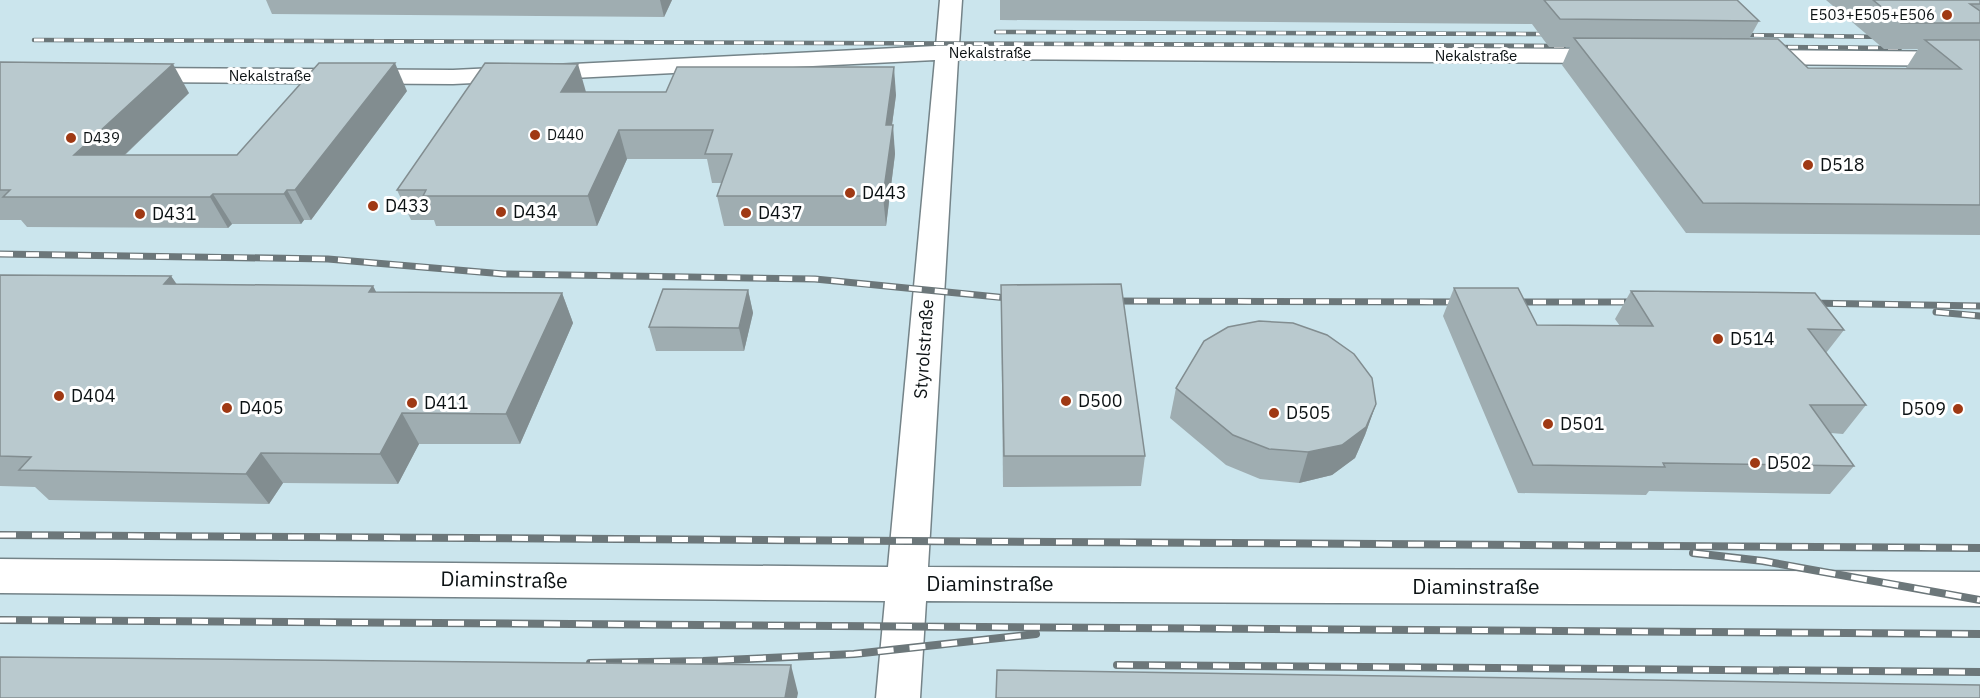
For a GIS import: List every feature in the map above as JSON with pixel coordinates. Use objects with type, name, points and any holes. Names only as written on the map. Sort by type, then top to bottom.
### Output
[{"type":"street","name":"Styrolstraße","points":[[898,698],[951,0]]},
{"type":"street","name":"Nekalstraße","points":[[106,75],[453,77],[947,52],[1638,57]]},
{"type":"street","points":[[1733,57],[1980,59]]},
{"type":"street","name":"Diaminstraße","points":[[0,576],[906,584],[1980,589]]},
{"type":"shaded area","points":[[0,0],[1980,0],[1980,698],[0,698]]},
{"type":"building","points":[[1544,0],[1737,0],[1759,21],[1560,19]]},
{"type":"building","name":"E503+E505+E506","points":[[1873,0],[1980,0],[1980,4],[1970,4],[1980,11],[1980,23],[1901,23]]},
{"type":"building","name":"D518","points":[[1574,38],[1778,39],[1808,68],[1961,69],[1925,40],[1980,40],[1980,205],[1703,203]]},
{"type":"building","points":[[0,62],[173,64],[74,155],[237,155],[319,63],[395,63],[295,190],[287,190],[284,194],[213,194],[210,197],[3,197],[10,190],[0,190]]},
{"type":"building","points":[[485,63],[578,64],[561,92],[666,92],[677,67],[894,67],[886,125],[893,125],[883,196],[717,196],[732,154],[705,154],[713,130],[619,130],[588,196],[423,196],[426,190],[397,190]]},
{"type":"building","points":[[0,275],[171,276],[164,284],[373,286],[369,292],[562,293],[506,414],[402,413],[380,454],[261,453],[246,474],[19,470],[31,457],[0,456]]},
{"type":"building","name":"D500","points":[[1121,284],[1145,456],[1004,456],[1001,285]]},
{"type":"building","points":[[1454,288],[1518,288],[1537,325],[1653,326],[1631,291],[1815,293],[1844,330],[1808,329],[1866,405],[1810,405],[1854,466],[1663,463],[1665,467],[1533,465]]},
{"type":"building","points":[[663,289],[748,290],[739,328],[649,327]]},
{"type":"building","name":"D505","points":[[1259,321],[1293,323],[1327,335],[1354,354],[1372,378],[1376,404],[1366,427],[1342,445],[1308,452],[1269,449],[1233,435],[1176,388],[1204,341],[1228,327]]},
{"type":"building","points":[[0,657],[791,665],[785,698],[0,698]]},
{"type":"building","points":[[997,670],[1980,685],[1980,698],[996,698]]},
{"type":"railway","points":[[996,32],[1557,34]]},
{"type":"railway","points":[[1734,35],[1887,37]]},
{"type":"railway","points":[[34,40],[1564,46]]},
{"type":"railway","points":[[1768,47],[1900,48]]},
{"type":"railway","points":[[0,254],[328,259],[504,274],[815,279],[1018,299]]},
{"type":"railway","points":[[1108,301],[1465,302]]},
{"type":"railway","points":[[1507,302],[1642,302]]},
{"type":"railway","points":[[1807,303],[1980,306]]},
{"type":"railway","points":[[1936,312],[1980,316]]},
{"type":"railway","points":[[0,535],[1980,548]]},
{"type":"railway","points":[[1693,553],[1763,561],[1980,600]]},
{"type":"railway","points":[[0,620],[1980,634]]},
{"type":"railway","points":[[590,663],[703,661],[854,654],[1036,634]]},
{"type":"railway","points":[[1117,665],[1980,672]]},
{"type":"place","name":"E503+E505+E506","points":[[1947,15]]},
{"type":"place","name":"D440","points":[[535,135]]},
{"type":"place","name":"D439","points":[[71,138]]},
{"type":"place","name":"D518","points":[[1808,165]]},
{"type":"place","name":"D443","points":[[850,193]]},
{"type":"place","name":"D433","points":[[373,206]]},
{"type":"place","name":"D434","points":[[501,212]]},
{"type":"place","name":"D437","points":[[746,213]]},
{"type":"place","name":"D431","points":[[140,214]]},
{"type":"place","name":"D514","points":[[1718,339]]},
{"type":"place","name":"D404","points":[[59,396]]},
{"type":"place","name":"D500","points":[[1066,401]]},
{"type":"place","name":"D411","points":[[412,403]]},
{"type":"place","name":"D405","points":[[227,408]]},
{"type":"place","name":"D509","points":[[1958,409]]},
{"type":"place","name":"D505","points":[[1274,413]]},
{"type":"place","name":"D501","points":[[1548,424]]},
{"type":"place","name":"D502","points":[[1755,463]]}]
